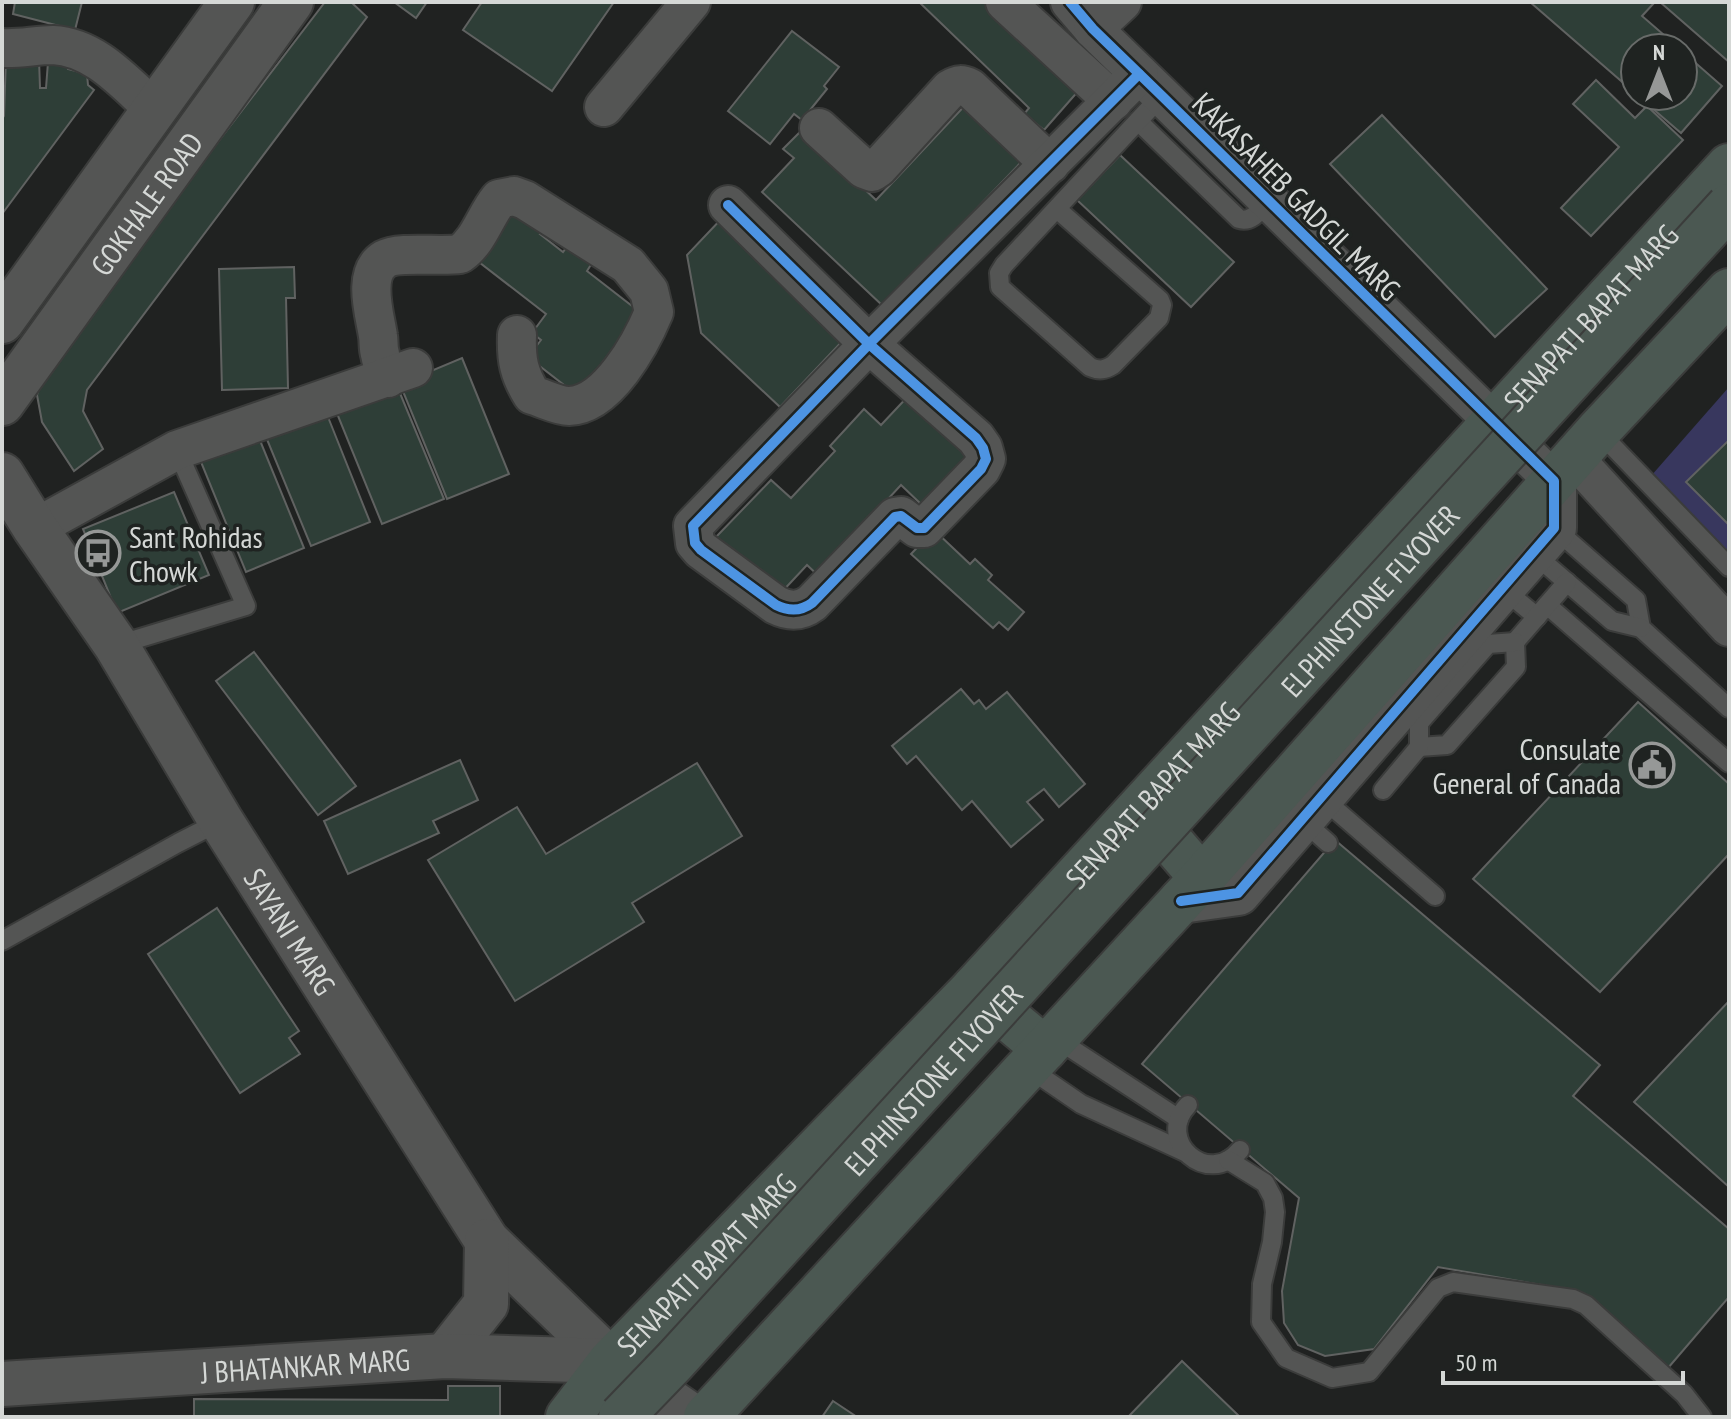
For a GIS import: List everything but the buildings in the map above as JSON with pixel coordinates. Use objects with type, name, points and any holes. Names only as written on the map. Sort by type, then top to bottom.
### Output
[{"type":"main road","name":"GOKHALE ROAD","points":[[2,321],[232,2]]},
{"type":"main road","name":"GOKHALE ROAD","points":[[2,403],[291,2]]},
{"type":"main road","name":"SENAPATI BAPAT MARG","points":[[568,1417],[611,1361],[973,989],[1729,166]]},
{"type":"main road","name":"ELPHINSTONE FLYOVER","points":[[621,1417],[1729,206]]},
{"type":"main road","name":"ELPHINSTONE FLYOVER","points":[[653,1417],[1729,251]]},
{"type":"main road","points":[[706,1417],[1192,890],[1575,457],[1729,291]]},
{"type":"main road","points":[[1192,890],[1238,893],[1317,820],[1543,540],[1575,457]]},
{"type":"main road","name":"SAYANI MARG","points":[[2,475],[116,645],[221,821],[487,1241],[611,1361],[693,1417]]},
{"type":"main road","points":[[1141,807],[1192,890]]},
{"type":"main road","points":[[973,989],[1042,1052]]},
{"type":"main road","points":[[445,1356],[486,1304],[487,1241]]},
{"type":"main road","name":"J BHATANKAR MARG","points":[[2,1384],[445,1356],[611,1361]]},
{"type":"street","points":[[728,205],[869,344],[976,438],[986,459],[981,469],[924,528],[917,528],[901,516],[895,517],[812,603],[794,610],[776,605],[701,550],[695,543],[693,526],[869,344],[1050,164],[1138,98],[1005,2]]},
{"type":"street","points":[[1082,16],[1122,2]]},
{"type":"street","points":[[604,107],[677,7]]},
{"type":"street","name":"KAKASAHEB GADGIL MARG","points":[[1082,16],[1138,98],[1268,201],[1493,423],[1575,457],[1729,627]]},
{"type":"street","points":[[2,48],[55,45],[78,49],[97,59],[154,109]]},
{"type":"street","points":[[819,128],[864,169],[872,172],[950,89],[964,85],[1050,164]]},
{"type":"street","points":[[35,528],[177,450],[400,373],[379,353],[371,297],[371,282],[376,269],[385,259],[400,255],[460,254],[473,241],[499,199],[514,196],[525,200],[628,265],[649,291],[654,312],[623,370],[584,402],[568,406],[532,395],[523,381],[516,359],[517,335]]},
{"type":"lane","points":[[1057,209],[1162,305],[1159,318],[1106,369],[1090,367],[1000,287],[999,273],[1057,209],[1138,98]]},
{"type":"lane","points":[[116,645],[246,606],[177,450]]},
{"type":"lane","points":[[1575,457],[1628,463],[1729,567]]},
{"type":"lane","points":[[1543,540],[1567,582],[1612,621],[1641,628],[1729,708]]},
{"type":"lane","points":[[1543,540],[1636,600],[1641,628]]},
{"type":"lane","points":[[1419,747],[1447,745],[1516,667],[1515,642],[1567,582]]},
{"type":"lane","points":[[1502,588],[1542,611],[1729,763]]},
{"type":"lane","points":[[1383,790],[1419,747],[1419,723],[1488,644],[1515,642]]},
{"type":"lane","points":[[1317,820],[1435,896]]},
{"type":"lane","points":[[2,941],[221,821]]},
{"type":"lane","points":[[1042,1052],[1183,1112],[1177,1131],[1185,1152]]},
{"type":"lane","points":[[1042,1052],[1081,1104],[1205,1164],[1217,1164],[1234,1155],[1265,1183],[1273,1198],[1275,1212],[1262,1284],[1261,1322],[1286,1358],[1332,1378],[1369,1372],[1438,1288],[1453,1282],[1573,1299],[1586,1305],[1684,1394],[1702,1417]]},
{"type":"shaded area","points":[[1729,387],[1729,559],[1651,476]]},
{"type":"cycle path","points":[[1070,2],[1093,29],[1554,481],[1554,528],[1238,893],[1181,901]]},
{"type":"cycle path","points":[[728,205],[869,344],[976,438],[986,459],[981,469],[924,528],[917,528],[901,516],[895,517],[812,603],[798,609],[776,605],[701,550],[695,543],[693,526],[869,344],[1139,74]]},
{"type":"place","name":"Sant Rohidas Chowk","points":[[98,553]]},
{"type":"place","name":"Consulate General of Canada","points":[[1652,765]]}]
